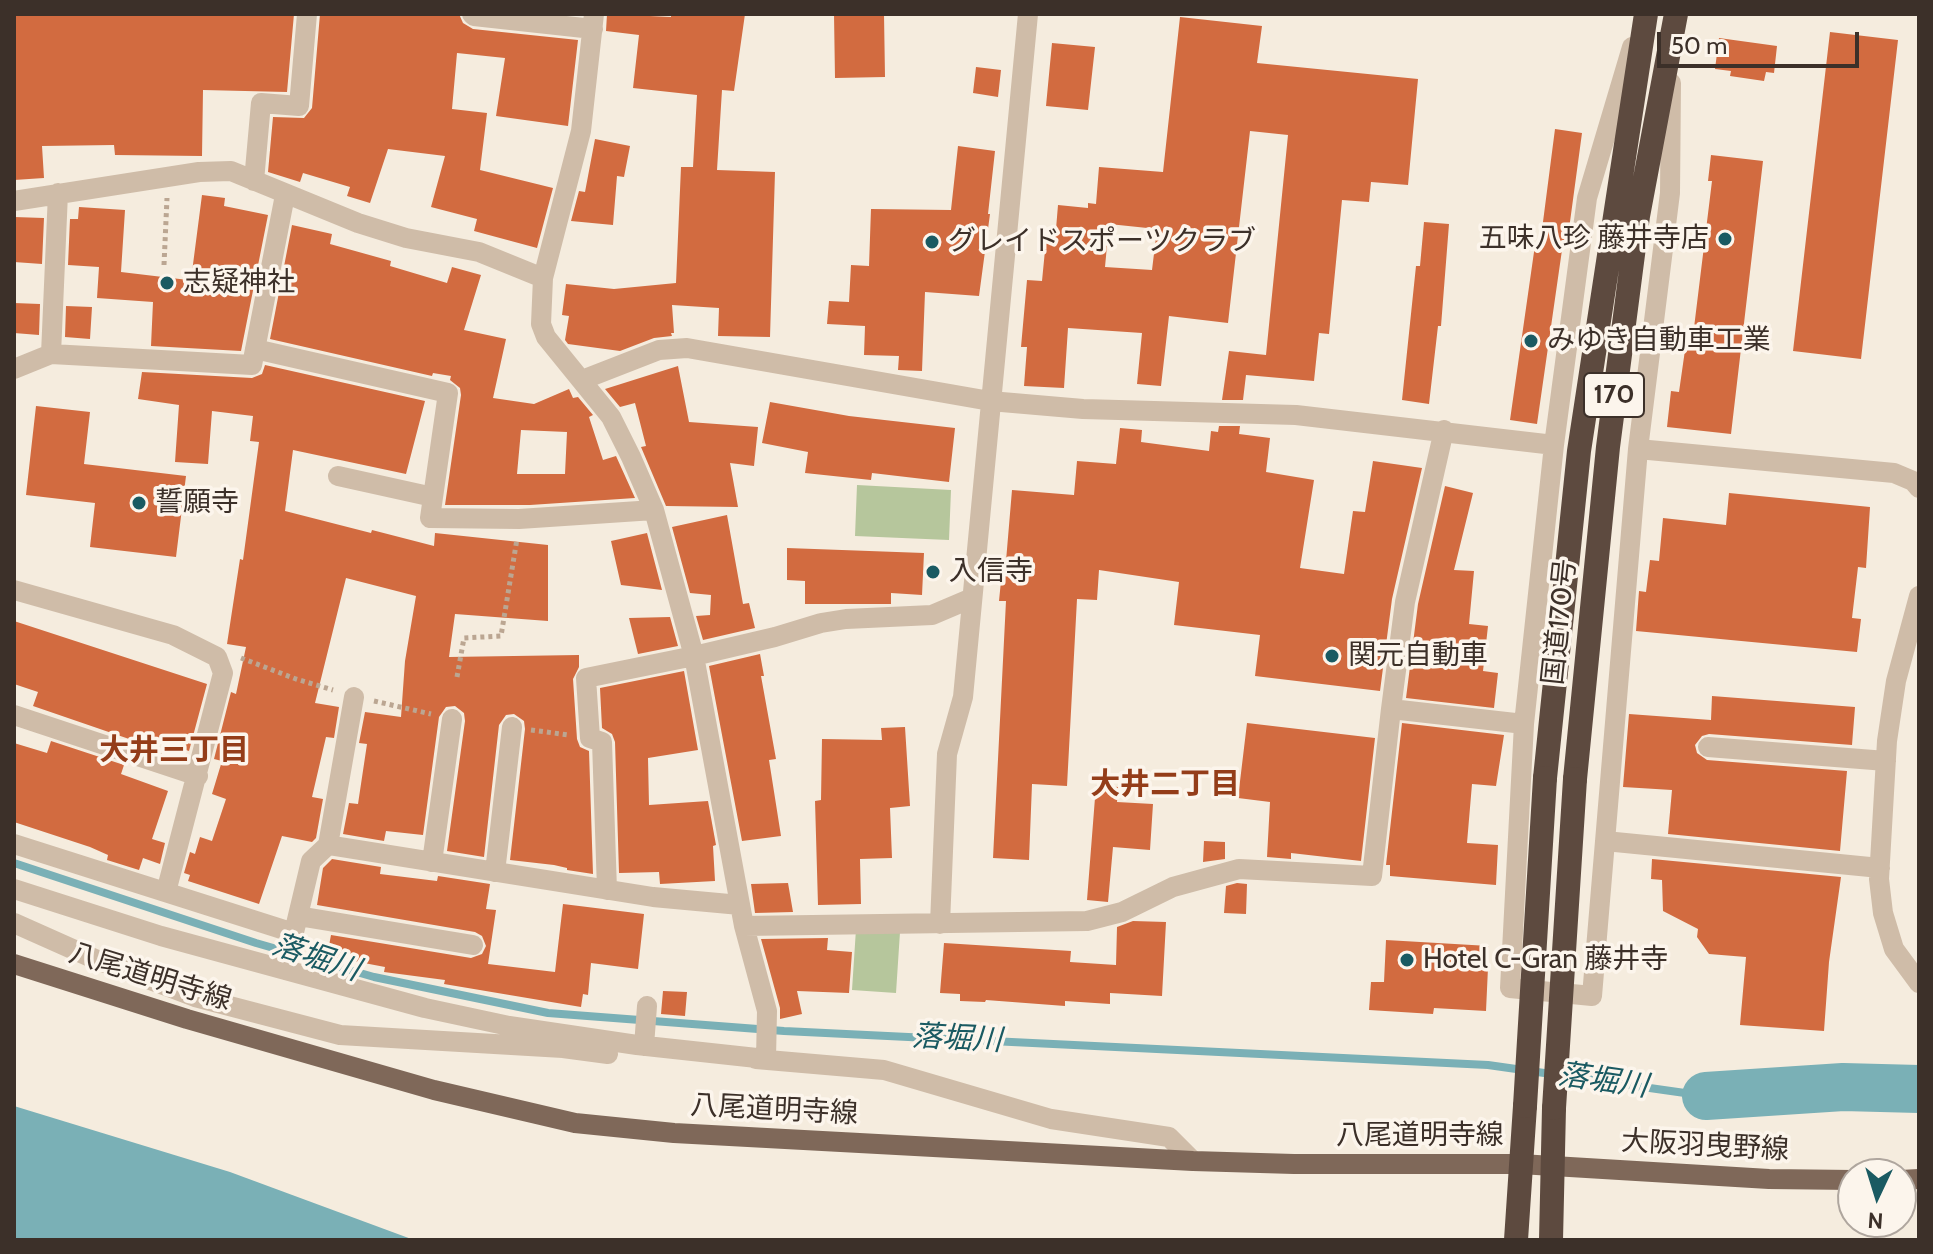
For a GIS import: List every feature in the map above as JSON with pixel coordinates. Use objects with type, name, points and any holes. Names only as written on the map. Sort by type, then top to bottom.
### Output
[{"type":"highway","name":"国道170号","points":[[1516,1240],[1545,778],[1579,451],[1644,14]]},
{"type":"highway","name":"国道170号","points":[[1551,1240],[1554,1108],[1575,779],[1612,416],[1638,216],[1676,14]]},
{"type":"main road","name":"八尾道明寺線","points":[[14,964],[187,1019],[434,1090],[575,1123],[674,1133],[1193,1161],[1554,1165]]},
{"type":"main road","name":"大阪羽曳野線","points":[[1554,1165],[1769,1179],[1837,1180]]},
{"type":"street","points":[[254,181],[261,103],[299,106],[307,14]]},
{"type":"street","points":[[472,14],[593,21],[581,131],[543,278],[541,324],[546,337],[611,417],[654,510],[694,656],[744,926],[767,1011],[766,1041]]},
{"type":"street","points":[[940,924],[947,754],[963,697],[1028,14]]},
{"type":"street","points":[[1644,14],[1587,198],[1554,445],[1524,724],[1510,988],[1592,996],[1638,449],[1670,193],[1671,47]]},
{"type":"street","points":[[14,201],[199,172],[231,171],[358,223],[406,238],[479,252],[543,278]]},
{"type":"street","points":[[51,354],[58,193]]},
{"type":"street","points":[[14,369],[51,354],[252,365],[285,195]]},
{"type":"street","points":[[582,380],[659,350],[687,348],[990,401],[1083,409],[1296,415],[1554,445]]},
{"type":"street","points":[[255,349],[448,393],[430,518],[519,519],[654,510]]},
{"type":"street","points":[[744,926],[1087,921],[1122,912],[1173,887],[1239,869],[1372,876],[1405,602],[1444,430]]},
{"type":"street","points":[[1638,449],[1894,473],[1913,481],[1919,488]]},
{"type":"street","points":[[338,476],[433,497]]},
{"type":"street","points":[[14,590],[173,635],[217,657],[223,673],[166,892]]},
{"type":"street","points":[[1919,596],[1896,681],[1886,761],[1880,868],[1883,913],[1894,949],[1919,983]]},
{"type":"street","points":[[607,890],[602,742],[590,738],[586,678],[694,656],[821,623],[932,615],[972,598]]},
{"type":"street","points":[[286,966],[311,861],[328,845],[354,697]]},
{"type":"street","points":[[1391,709],[1524,724]]},
{"type":"street","points":[[14,715],[198,776]]},
{"type":"street","points":[[432,862],[452,719]]},
{"type":"street","points":[[495,872],[512,727]]},
{"type":"street","points":[[1708,747],[1886,761]]},
{"type":"street","points":[[1605,841],[1880,868]]},
{"type":"street","points":[[14,844],[295,930],[473,945]]},
{"type":"street","points":[[328,845],[607,890],[740,905]]},
{"type":"street","points":[[14,889],[161,936],[286,966],[425,1008],[509,1026],[644,1040],[766,1041],[806,1065],[884,1070],[1051,1119],[1169,1137],[1193,1161]]},
{"type":"street","points":[[14,923],[97,960],[195,997],[340,1035],[549,1047],[634,1058],[766,1041]]},
{"type":"street","points":[[187,1019],[195,997]]},
{"type":"street","points":[[644,1040],[647,1006]]},
{"type":"path","points":[[164,265],[167,177]]},
{"type":"path","points":[[457,677],[464,638],[501,636],[509,577],[516,559],[519,519]]},
{"type":"path","points":[[217,657],[231,654],[354,697]]},
{"type":"green space","points":[[857,485],[951,490],[949,540],[855,536]]},
{"type":"green space","points":[[856,929],[900,932],[896,993],[852,990]]},
{"type":"water","points":[[14,1106],[230,1172],[414,1240],[14,1240]]},
{"type":"building","points":[[14,14],[294,14],[287,92],[203,90],[202,156],[115,155],[114,145],[42,146],[44,178],[14,180]]},
{"type":"building","points":[[320,14],[459,14],[463,23],[473,29],[578,40],[568,126],[496,116],[505,58],[457,53],[452,109],[487,113],[480,170],[553,188],[537,248],[474,231],[477,219],[431,207],[445,156],[388,149],[370,203],[347,196],[350,187],[303,173],[300,182],[268,172],[273,117],[304,118],[312,108]]},
{"type":"building","points":[[607,14],[671,17],[671,14],[745,14],[734,91],[722,90],[717,170],[775,172],[770,337],[718,336],[719,308],[672,305],[672,336],[654,338],[620,351],[568,344],[565,340],[569,316],[562,315],[566,284],[614,289],[676,283],[681,167],[693,167],[697,95],[633,88],[639,35],[606,31]]},
{"type":"building","points":[[834,14],[884,14],[885,77],[835,78]]},
{"type":"building","points":[[1180,17],[1262,26],[1257,63],[1418,79],[1408,185],[1371,182],[1369,202],[1342,200],[1329,334],[1319,333],[1314,381],[1246,375],[1243,400],[1222,400],[1229,351],[1266,355],[1288,135],[1250,131],[1228,323],[1169,316],[1161,386],[1137,384],[1142,333],[1068,328],[1064,388],[1024,386],[1027,347],[1021,347],[1027,280],[1042,281],[1046,240],[1055,241],[1058,205],[1088,208],[1088,203],[1096,204],[1099,167],[1163,172]],"holes":[[[1109,224],[1157,229],[1152,270],[1105,267]]]},
{"type":"building","points":[[1830,32],[1898,40],[1861,359],[1793,351]]},
{"type":"building","points":[[1719,38],[1777,46],[1774,73],[1766,72],[1764,81],[1730,76],[1731,71],[1715,69]]},
{"type":"building","points":[[1052,43],[1095,47],[1088,110],[1046,106]]},
{"type":"building","points":[[976,67],[1001,70],[998,97],[973,93]]},
{"type":"building","points":[[1555,129],[1582,133],[1537,424],[1510,420],[1535,245],[1540,245]]},
{"type":"building","points":[[595,139],[630,146],[624,177],[617,176],[613,225],[571,221],[579,191],[585,192]]},
{"type":"building","points":[[958,146],[995,151],[979,296],[925,292],[922,371],[898,370],[899,356],[864,355],[865,326],[827,324],[829,301],[849,302],[851,265],[869,266],[871,209],[951,210]]},
{"type":"building","points":[[1711,155],[1763,161],[1731,434],[1667,427],[1671,391],[1679,392],[1686,343],[1692,344],[1712,181],[1708,181]]},
{"type":"building","points":[[202,195],[225,198],[224,206],[268,215],[241,351],[151,346],[153,302],[97,298],[99,267],[68,265],[70,219],[78,219],[79,207],[125,210],[121,272],[188,280],[188,272],[192,272]]},
{"type":"building","points":[[14,217],[44,218],[42,264],[14,262]]},
{"type":"building","points":[[1424,222],[1449,224],[1441,326],[1438,326],[1429,404],[1402,400],[1416,266],[1420,266]]},
{"type":"building","points":[[292,225],[332,234],[330,244],[391,261],[390,266],[447,283],[452,267],[481,275],[464,330],[506,339],[493,398],[534,404],[569,389],[573,398],[578,397],[593,415],[589,417],[603,460],[616,456],[635,498],[530,505],[445,505],[461,395],[460,388],[450,380],[451,376],[433,373],[432,376],[270,339]],"holes":[[[521,430],[567,432],[565,474],[517,474]]]},
{"type":"building","points":[[14,303],[40,304],[39,335],[14,333]]},
{"type":"building","points":[[66,306],[92,307],[90,339],[65,337]]},
{"type":"building","points":[[265,365],[425,401],[406,474],[293,450],[285,511],[434,546],[435,533],[548,545],[548,621],[455,614],[449,657],[579,655],[579,667],[573,679],[577,739],[580,747],[589,751],[593,874],[510,860],[525,729],[524,721],[514,714],[506,715],[499,725],[484,857],[447,851],[465,721],[464,713],[455,706],[446,707],[439,717],[423,835],[386,831],[384,841],[343,834],[349,803],[358,804],[367,744],[359,743],[365,712],[401,717],[405,661],[416,596],[346,578],[315,703],[339,707],[334,738],[326,737],[312,797],[323,799],[316,838],[312,842],[282,836],[259,904],[188,881],[190,875],[184,873],[190,852],[195,854],[200,837],[212,841],[226,799],[212,794],[222,761],[214,759],[231,692],[236,694],[246,647],[227,644],[240,559],[243,560],[259,442],[250,441],[253,416],[212,411],[208,464],[175,462],[179,405],[138,399],[142,372],[252,378],[262,374]]},
{"type":"building","points":[[678,366],[689,422],[758,427],[754,466],[730,463],[738,507],[666,506],[641,447],[646,446],[635,403],[620,407],[605,389]]},
{"type":"building","points":[[770,402],[849,416],[955,428],[949,482],[872,473],[871,480],[805,473],[808,452],[762,443]]},
{"type":"building","points":[[36,406],[90,412],[84,464],[186,476],[176,557],[90,547],[95,503],[26,495]]},
{"type":"building","points":[[1219,426],[1240,426],[1239,434],[1270,438],[1266,472],[1314,480],[1300,568],[1344,574],[1353,511],[1365,512],[1373,461],[1422,468],[1392,599],[1380,691],[1255,676],[1260,635],[1174,625],[1179,582],[1099,570],[1097,600],[1077,599],[1067,786],[1032,784],[1029,860],[993,858],[1006,601],[999,601],[1012,490],[1074,495],[1077,461],[1116,464],[1120,428],[1142,430],[1141,442],[1209,451],[1211,431],[1218,432]]},
{"type":"building","points":[[1445,486],[1473,493],[1454,570],[1474,571],[1469,624],[1488,626],[1483,671],[1498,673],[1494,708],[1406,698],[1418,604]]},
{"type":"building","points":[[1729,493],[1870,507],[1866,568],[1858,567],[1852,618],[1861,619],[1857,652],[1636,631],[1639,591],[1646,592],[1650,560],[1659,561],[1663,518],[1726,525]]},
{"type":"building","points":[[727,515],[743,604],[749,603],[755,628],[703,640],[696,616],[710,615],[711,595],[690,593],[672,527]]},
{"type":"building","points":[[647,533],[662,590],[621,585],[611,541]]},
{"type":"building","points":[[787,548],[924,553],[922,595],[891,593],[891,604],[805,604],[805,581],[787,580]]},
{"type":"building","points":[[670,617],[678,646],[638,654],[629,618]]},
{"type":"building","points":[[14,621],[207,684],[189,751],[146,737],[134,735],[132,740],[33,706],[38,692],[14,684]]},
{"type":"building","points":[[760,654],[776,759],[769,760],[781,836],[742,841],[709,666]]},
{"type":"building","points":[[684,671],[698,750],[648,758],[649,805],[708,801],[716,845],[713,846],[715,881],[660,884],[659,872],[619,873],[615,742],[612,734],[602,728],[600,688]]},
{"type":"building","points":[[1712,696],[1855,707],[1852,745],[1709,734],[1702,736],[1695,745],[1697,753],[1707,760],[1847,771],[1840,851],[1668,834],[1672,790],[1623,787],[1629,714],[1711,720]]},
{"type":"building","points":[[1247,723],[1375,738],[1361,861],[1291,853],[1291,859],[1267,857],[1270,802],[1238,798]]},
{"type":"building","points":[[1402,723],[1504,735],[1496,786],[1472,784],[1467,843],[1498,845],[1496,885],[1390,876],[1390,865],[1386,865]]},
{"type":"building","points":[[905,727],[910,806],[890,808],[892,858],[860,859],[861,904],[818,905],[815,801],[821,800],[822,739],[882,740],[881,728]]},
{"type":"building","points":[[51,741],[124,765],[121,774],[168,791],[152,839],[165,843],[160,864],[143,858],[139,870],[107,860],[108,855],[90,847],[14,822],[14,743],[47,753]]},
{"type":"building","points":[[1096,785],[1118,787],[1117,802],[1153,804],[1150,850],[1113,847],[1108,902],[1087,900]]},
{"type":"building","points":[[1204,841],[1225,842],[1225,859],[1203,862]]},
{"type":"building","points":[[332,859],[381,867],[380,874],[437,881],[438,876],[490,884],[486,909],[496,910],[488,964],[555,972],[563,904],[644,914],[638,969],[591,963],[588,995],[583,994],[581,1007],[444,984],[445,980],[384,972],[385,967],[327,956],[331,935],[471,958],[482,954],[486,946],[482,936],[475,932],[317,905],[323,868]]},
{"type":"building","points":[[1652,859],[1841,877],[1829,962],[1824,1031],[1740,1025],[1746,957],[1709,954],[1697,937],[1698,929],[1663,911],[1662,880],[1651,879]]},
{"type":"building","points":[[788,883],[793,912],[755,913],[751,884]]},
{"type":"building","points":[[1247,884],[1246,914],[1224,913],[1226,886]]},
{"type":"building","points":[[1133,921],[1166,922],[1162,996],[1110,993],[1110,1004],[1065,1001],[1065,1006],[960,1001],[960,994],[940,993],[944,943],[1071,951],[1070,962],[1116,965],[1117,927]]},
{"type":"building","points":[[828,938],[827,950],[852,952],[849,993],[797,991],[802,1014],[780,1019],[780,1008],[761,939]]},
{"type":"building","points":[[1386,940],[1489,946],[1486,1011],[1434,1008],[1433,1014],[1369,1010],[1371,982],[1384,982]]},
{"type":"building","points":[[663,991],[687,992],[685,1016],[661,1014]]},
{"type":"waterway","name":"落堀川","points":[[14,863],[256,943],[374,977],[548,1013],[784,1031],[1488,1065],[1706,1096]]},
{"type":"waterway","name":"落堀川","points":[[1706,1096],[1843,1087],[1919,1089]]},
{"type":"place","name":"五味八珍 藤井寺店","points":[[1725,239]]},
{"type":"place","name":"グレイドスポーツクラブ","points":[[932,242]]},
{"type":"place","name":"志疑神社","points":[[167,283]]},
{"type":"place","name":"みゆき自動車工業","points":[[1531,341]]},
{"type":"place","name":"誓願寺","points":[[139,503]]},
{"type":"place","name":"入信寺","points":[[933,572]]},
{"type":"place","name":"関元自動車","points":[[1332,656]]},
{"type":"place","name":"Hotel C-Gran 藤井寺","points":[[1407,960]]},
{"type":"district","name":"大井三丁目","points":[[174,751]]},
{"type":"district","name":"大井二丁目","points":[[1165,785]]}]
